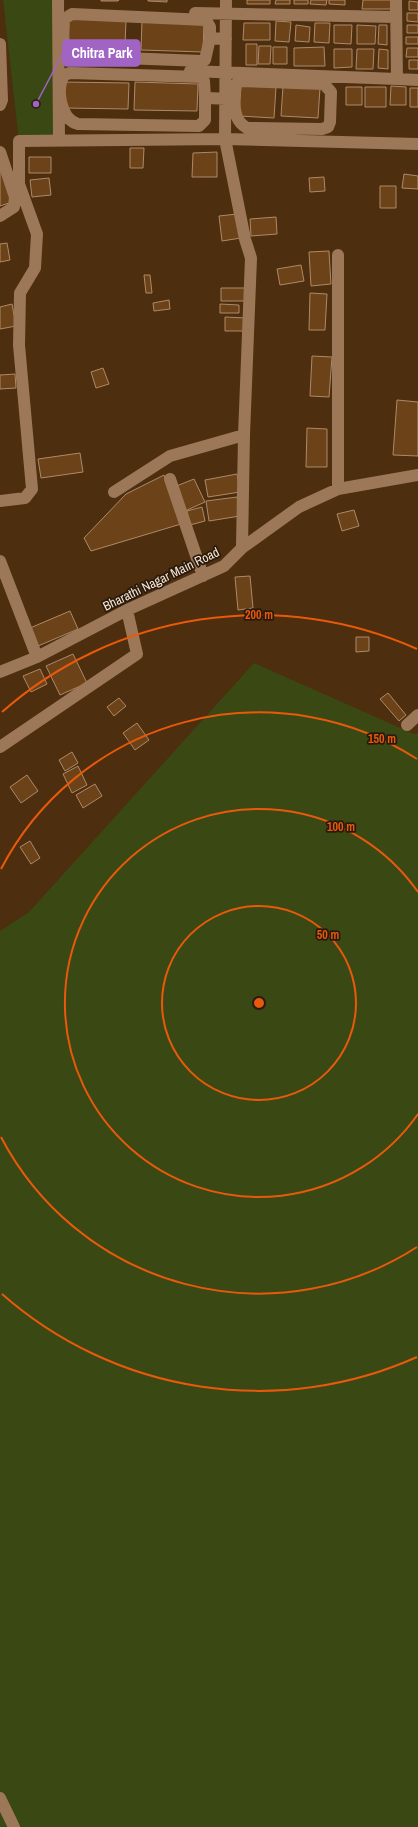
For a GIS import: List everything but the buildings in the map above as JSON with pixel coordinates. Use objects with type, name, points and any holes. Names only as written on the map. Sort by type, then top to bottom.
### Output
[{"type":"street","points":[[226,0],[226,72],[230,99],[235,115],[241,125],[247,128],[322,130],[328,127],[330,122],[331,92],[324,84],[240,81],[236,84],[230,99],[225,139],[245,239],[251,258],[244,435],[242,548]]},
{"type":"street","points":[[396,0],[397,79]]},
{"type":"street","points":[[59,140],[57,68],[58,6],[226,14],[396,17]]},
{"type":"street","points":[[72,14],[206,20],[210,27],[210,38],[205,60],[202,62],[71,56],[65,50],[64,45],[64,19],[72,14]]},
{"type":"street","points":[[210,38],[226,39]]},
{"type":"street","points":[[0,44],[2,100],[0,105]]},
{"type":"street","points":[[57,68],[226,72],[418,80]]},
{"type":"street","points":[[70,73],[201,77],[204,81],[205,98],[205,120],[199,126],[78,124],[72,120],[61,106],[61,79],[64,75],[70,73]]},
{"type":"street","points":[[205,98],[230,99]]},
{"type":"street","points":[[0,502],[25,498],[32,489],[19,345],[20,293],[35,268],[37,234],[19,184],[18,141],[225,139],[418,144]]},
{"type":"street","points":[[0,152],[15,197],[14,207],[0,216]]},
{"type":"street","points":[[338,255],[338,489]]},
{"type":"street","points":[[114,492],[170,456],[244,435]]},
{"type":"street","name":"Bharathi Nagar Main Road","points":[[0,672],[37,657],[127,610],[224,566],[242,548],[299,506],[338,489],[418,475]]},
{"type":"street","points":[[170,479],[203,576]]},
{"type":"street","points":[[1,568],[37,657]]},
{"type":"street","points":[[0,747],[137,654],[127,610]]},
{"type":"street","points":[[407,725],[418,715]]},
{"type":"street","points":[[0,1798],[14,1827]]},
{"type":"green space","points":[[3,0],[58,0],[56,140],[19,141]]},
{"type":"green space","points":[[254,663],[414,734],[418,733],[418,1827],[0,1827],[0,931],[29,912]]},
{"type":"place","name":"Chitra Park","points":[[36,104]]}]
